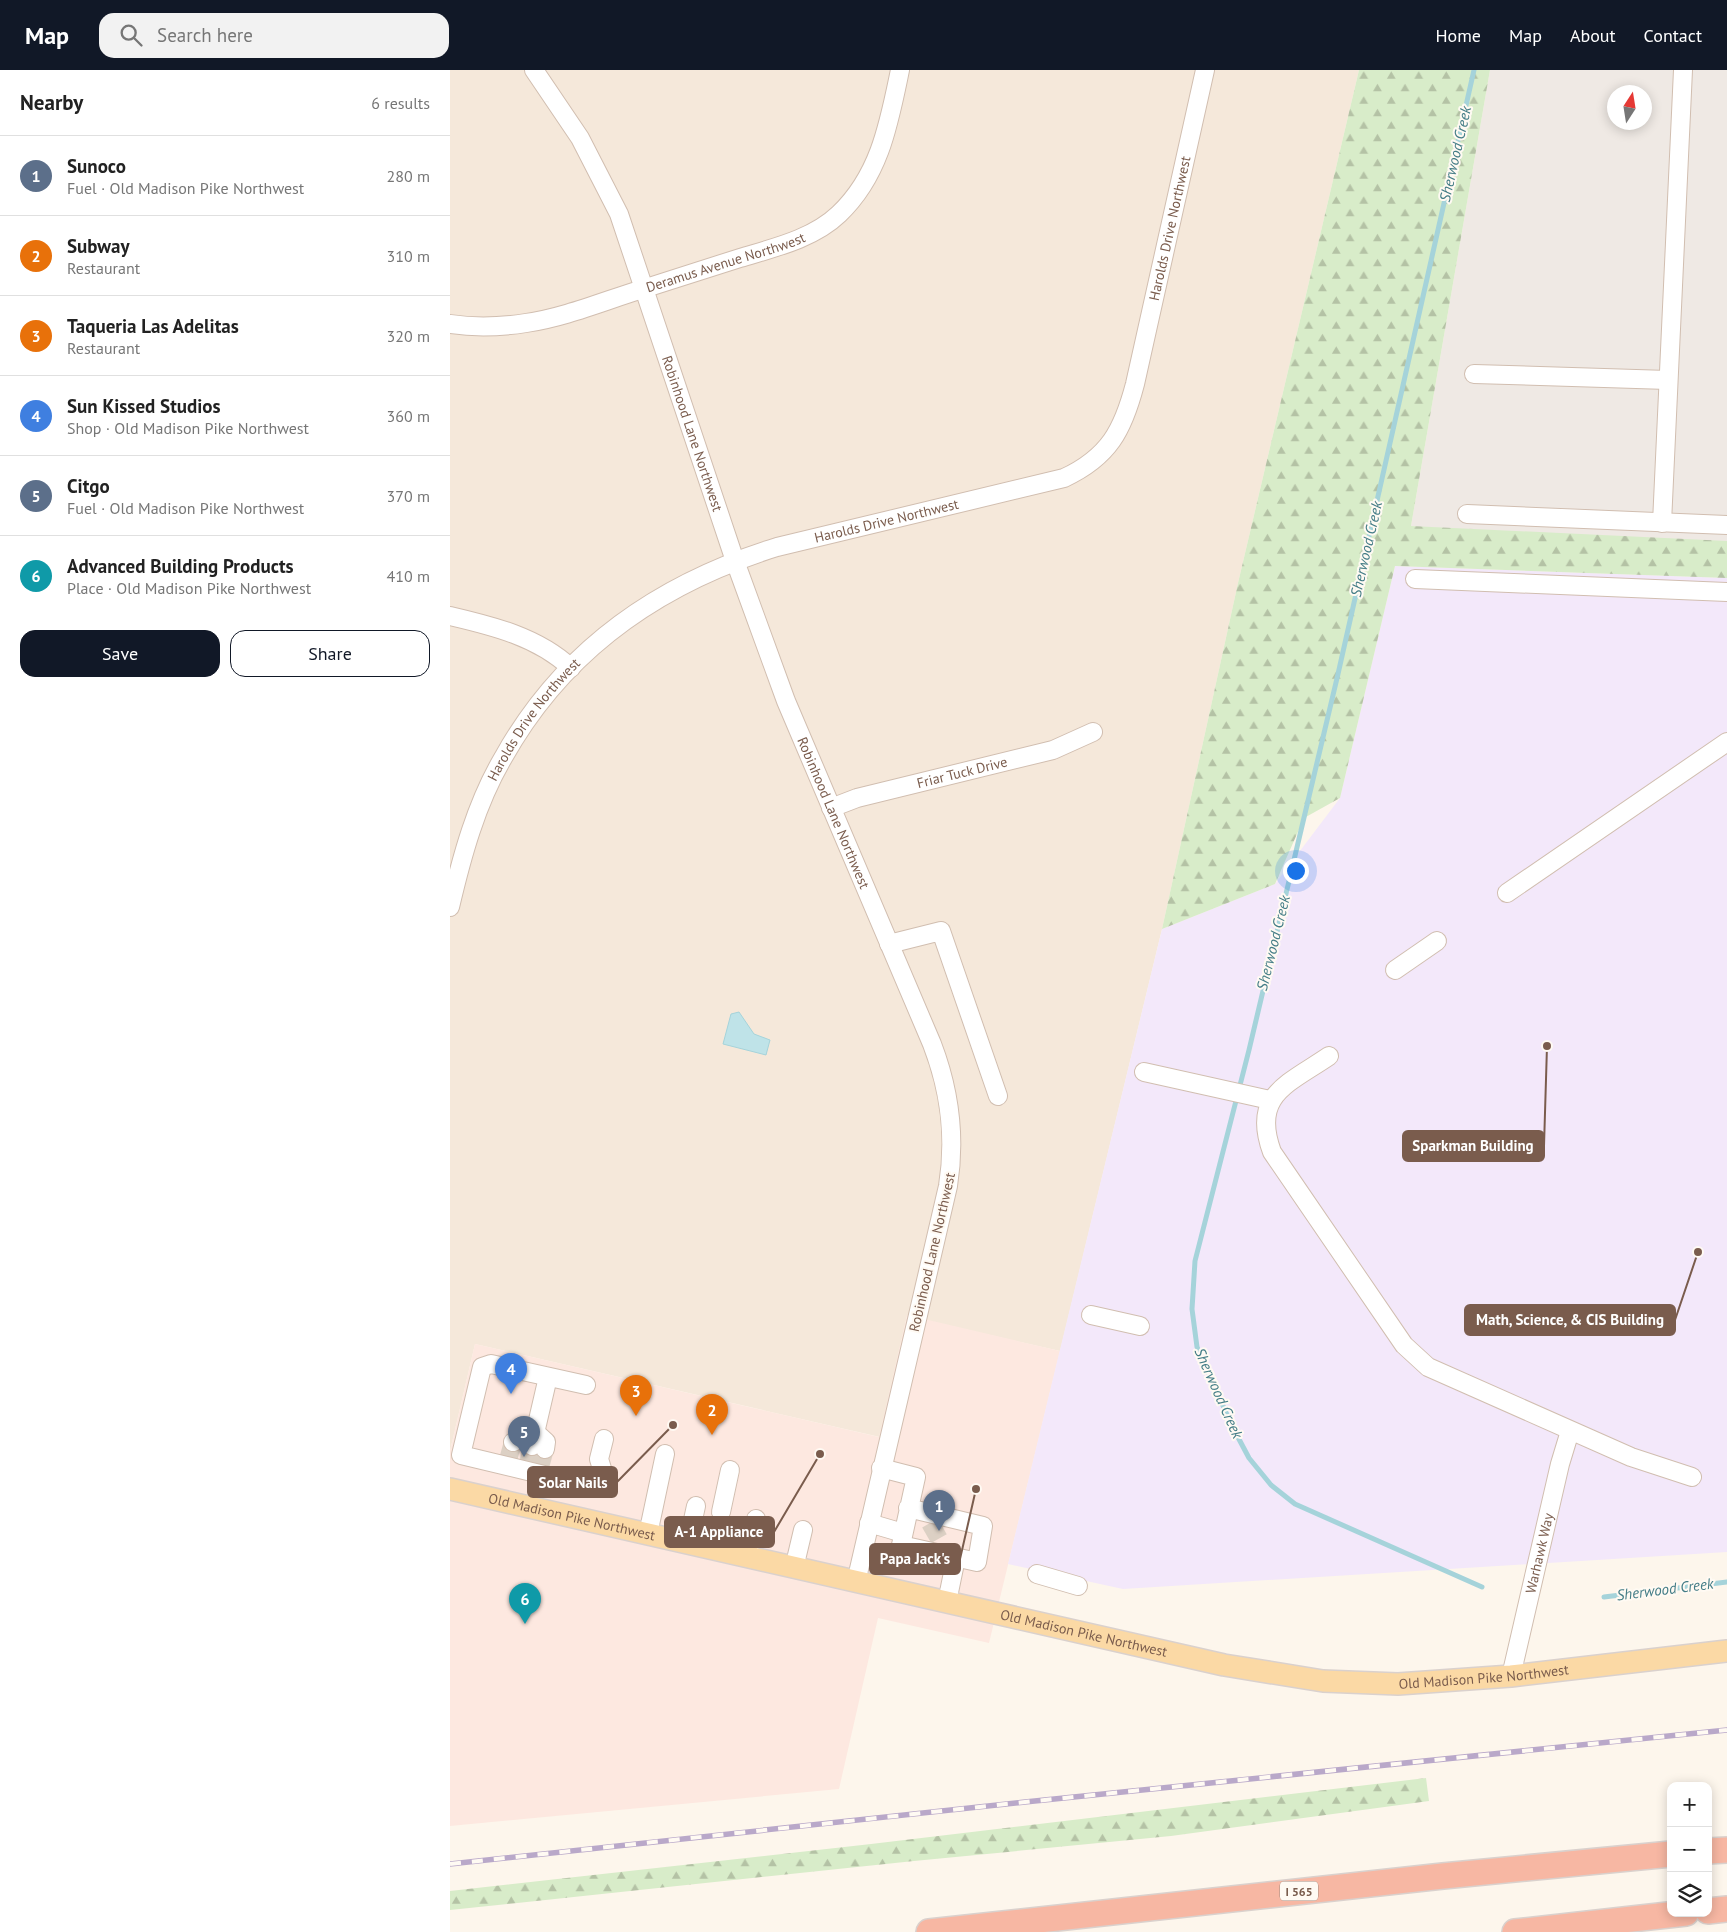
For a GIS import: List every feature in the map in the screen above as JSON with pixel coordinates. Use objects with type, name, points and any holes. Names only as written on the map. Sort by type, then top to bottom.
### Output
[{"type":"highway","points":[[1712,1851],[1727,1850]]},
{"type":"highway","name":"I 565","points":[[928,1932],[1443,1876],[1667,1854]]},
{"type":"highway","points":[[1712,1911],[1727,1909]]},
{"type":"highway","points":[[1515,1932],[1667,1915]]},
{"type":"main road","name":"Old Madison Pike Northwest","points":[[450,1489],[1232,1666],[1306,1679],[1398,1684],[1511,1676],[1727,1650]]},
{"type":"street","name":"Robinhood Lane Northwest","points":[[534,70],[594,162],[619,214],[735,561],[786,701],[943,1072],[950,1112],[952,1146],[944,1206],[881,1468],[856,1582]]},
{"type":"street","name":"Deramus Avenue Northwest","points":[[450,324],[480,326],[525,323],[570,313],[794,240],[827,224],[839,214],[861,188],[878,156],[900,70]]},
{"type":"street","name":"Harolds Drive Northwest","points":[[450,906],[471,829],[502,759],[535,708],[571,668],[613,628],[675,590],[735,561],[777,547],[1050,482],[1082,470],[1106,449],[1121,427],[1131,400],[1205,70]]},
{"type":"street","points":[[1662,523],[1683,70]]},
{"type":"street","points":[[1474,374],[1668,380]]},
{"type":"street","points":[[1467,514],[1727,526]]},
{"type":"street","points":[[1416,579],[1727,592]]},
{"type":"street","points":[[450,616],[489,626],[528,640],[553,652],[571,668]]},
{"type":"street","name":"Friar Tuck Drive","points":[[831,808],[857,798],[1053,750],[1093,732]]},
{"type":"street","points":[[1507,893],[1727,742]]},
{"type":"street","points":[[889,944],[941,931],[998,1096]]},
{"type":"street","points":[[1395,970],[1437,940]]},
{"type":"street","points":[[1144,1072],[1262,1098],[1278,1092],[1329,1056]]},
{"type":"street","points":[[1262,1098],[1266,1110],[1267,1137],[1272,1152],[1409,1351],[1428,1367],[1570,1431],[1631,1457],[1692,1477]]},
{"type":"street","points":[[1091,1315],[1140,1326]]},
{"type":"street","points":[[586,1385],[491,1364],[482,1367],[461,1455],[534,1469],[573,1482],[607,1485],[600,1459],[604,1439]]},
{"type":"street","points":[[512,1442],[537,1442],[548,1377]]},
{"type":"street","name":"Warhawk Way","points":[[1511,1676],[1560,1464],[1570,1431]]},
{"type":"street","points":[[648,1534],[665,1454]]},
{"type":"street","points":[[881,1468],[916,1477],[920,1515],[903,1533],[901,1544],[949,1552],[977,1562],[983,1526],[920,1515]]},
{"type":"street","points":[[721,1512],[730,1470]]},
{"type":"street","points":[[688,1543],[696,1506]]},
{"type":"street","points":[[747,1557],[756,1520]]},
{"type":"street","points":[[869,1523],[903,1533]]},
{"type":"street","points":[[794,1568],[802,1530]]},
{"type":"street","points":[[947,1602],[949,1552]]},
{"type":"street","points":[[1038,1574],[1078,1586]]},
{"type":"shaded area","points":[[450,70],[1359,70],[1238,583],[1162,929],[1060,1351],[907,1316],[880,1437],[475,1344],[450,1451]]},
{"type":"shaded area","points":[[1490,70],[1727,70],[1727,578],[1411,526]]},
{"type":"shaded area","points":[[1395,566],[1727,578],[1727,1552],[1123,1589],[1008,1564],[1162,929],[1275,884],[1340,798]]},
{"type":"shaded area","points":[[907,1315],[1060,1351],[989,1643],[878,1618],[839,1789],[450,1826],[450,1451],[475,1344],[879,1437]]},
{"type":"green space","points":[[1359,70],[1490,70],[1411,526],[1727,541],[1727,578],[1395,566],[1340,798],[1304,818],[1275,884],[1162,929],[1238,583]]},
{"type":"green space","points":[[1426,1778],[1429,1801],[1171,1836],[450,1910],[450,1891],[871,1844]]},
{"type":"water","points":[[739,1012],[754,1034],[770,1040],[766,1055],[723,1044],[731,1014]]},
{"type":"waterway","name":"Sherwood Creek","points":[[1474,70],[1338,674],[1249,1050],[1195,1261],[1192,1309],[1197,1347],[1232,1426],[1249,1458],[1271,1485],[1295,1504],[1482,1587]]},
{"type":"waterway","name":"Sherwood Creek","points":[[1604,1597],[1727,1582]]},
{"type":"tunnel","points":[[508,1460],[513,1442]]},
{"type":"tunnel","points":[[528,1464],[532,1446]]},
{"type":"tunnel","points":[[540,1467],[545,1449]]},
{"type":"tunnel","points":[[930,1523],[942,1544]]},
{"type":"railway","points":[[450,1864],[1025,1802],[1727,1730]]},
{"type":"place","name":"Sparkman Building","points":[[1547,1046]]},
{"type":"place","name":"Math, Science, & CIS Building","points":[[1698,1252]]},
{"type":"place","name":"Sun Kissed Studios","points":[[511,1394]]},
{"type":"place","name":"Taqueria Las Adelitas","points":[[636,1416]]},
{"type":"place","name":"Solar Nails","points":[[673,1425]]},
{"type":"place","name":"Subway","points":[[712,1435]]},
{"type":"place","name":"A-1 Appliance","points":[[820,1454]]},
{"type":"place","name":"Citgo","points":[[524,1457]]},
{"type":"place","name":"Papa Jack's","points":[[976,1489]]},
{"type":"place","name":"Sunoco","points":[[939,1531]]},
{"type":"place","name":"Advanced Building Products","points":[[525,1624]]}]
